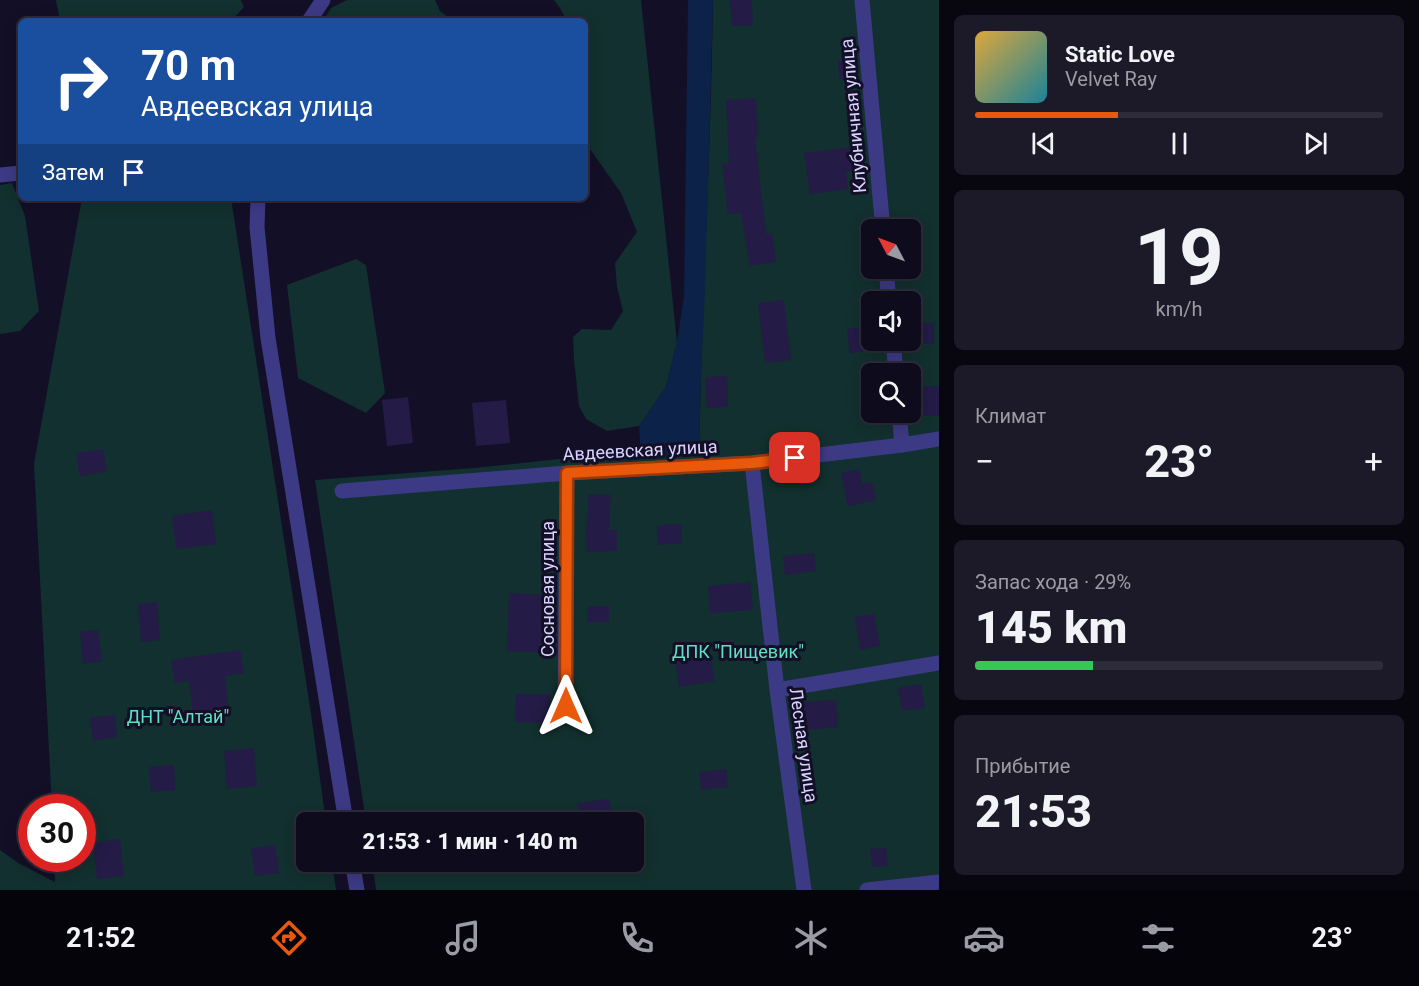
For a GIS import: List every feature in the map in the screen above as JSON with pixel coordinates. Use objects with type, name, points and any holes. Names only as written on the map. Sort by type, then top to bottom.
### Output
[{"type":"street","points":[[311,18],[323,0]]},
{"type":"street","name":"Клубничная улица","points":[[862,0],[882,219]]},
{"type":"street","points":[[0,175],[18,173]]},
{"type":"street","points":[[258,201],[257,227],[268,338],[344,812]]},
{"type":"street","points":[[900,423],[902,446]]},
{"type":"street","name":"Авдеевская улица","points":[[342,491],[567,473],[752,463],[902,446],[939,439]]},
{"type":"street","name":"Лесная улица","points":[[752,463],[777,690],[804,890]]},
{"type":"street","name":"Сосновая улица","points":[[566,706],[567,473]]},
{"type":"street","points":[[777,690],[939,663]]},
{"type":"street","points":[[354,872],[357,890]]},
{"type":"street","points":[[867,890],[939,882]]},
{"type":"green space","points":[[56,0],[241,0],[244,7],[234,18],[59,18]]},
{"type":"green space","points":[[347,0],[435,0],[440,11],[449,18],[325,18],[331,8]]},
{"type":"green space","points":[[554,0],[641,0],[677,342],[666,387],[639,426],[607,431],[586,419],[579,406],[573,337],[582,329],[611,330],[623,311],[617,287],[615,263],[637,232],[621,193],[588,146],[588,18],[565,18]]},
{"type":"green space","name":"ДПК \"Пищевик\"","points":[[713,0],[939,0],[939,890],[376,890],[374,872],[644,872],[644,812],[365,812],[315,480],[559,459],[699,453]]},
{"type":"green space","points":[[12,183],[25,216],[39,311],[20,331],[0,334],[0,185]]},
{"type":"green space","name":"ДНТ \"Алтай\"","points":[[81,201],[231,201],[325,812],[296,812],[296,872],[334,872],[336,890],[0,890],[0,850],[18,863],[18,872],[36,872],[55,882],[55,872],[96,872],[96,794],[51,794],[34,464]]},
{"type":"green space","points":[[356,259],[366,265],[385,393],[366,413],[298,378],[287,285]]},
{"type":"water","points":[[688,0],[713,0],[699,453],[641,456],[639,426],[666,387],[677,342],[684,297]]},
{"type":"building","points":[[730,0],[752,0],[753,25],[732,26]]},
{"type":"building","points":[[838,61],[856,61],[856,79],[839,79]]},
{"type":"building","points":[[756,98],[758,138],[755,138],[766,234],[772,233],[776,262],[750,266],[741,213],[728,214],[722,164],[729,163],[726,100]]},
{"type":"building","points":[[861,146],[864,170],[846,172],[848,189],[810,194],[804,153]]},
{"type":"building","points":[[784,300],[791,360],[765,363],[758,303]]},
{"type":"building","points":[[921,323],[934,323],[934,344],[921,344]]},
{"type":"building","points":[[861,327],[861,351],[865,351],[850,353],[847,329]]},
{"type":"building","points":[[727,376],[728,407],[707,408],[705,377]]},
{"type":"building","points":[[922,386],[939,386],[939,416],[921,416]]},
{"type":"building","points":[[408,397],[413,443],[387,446],[382,400]]},
{"type":"building","points":[[506,400],[510,443],[476,446],[472,403]]},
{"type":"building","points":[[103,449],[107,471],[80,476],[76,453]]},
{"type":"building","points":[[859,469],[862,484],[872,482],[876,500],[848,506],[841,473]]},
{"type":"building","points":[[589,494],[611,495],[609,530],[617,530],[617,551],[587,552]]},
{"type":"building","points":[[212,510],[216,544],[176,549],[172,516]]},
{"type":"building","points":[[681,524],[682,543],[658,545],[657,525]]},
{"type":"building","points":[[814,553],[816,571],[785,575],[783,556]]},
{"type":"building","points":[[750,582],[753,610],[710,613],[708,586]]},
{"type":"building","points":[[509,593],[550,595],[547,653],[507,651]]},
{"type":"building","points":[[157,602],[160,640],[141,642],[138,604]]},
{"type":"building","points":[[587,606],[609,606],[609,622],[587,622]]},
{"type":"building","points":[[874,614],[880,646],[860,650],[855,617]]},
{"type":"building","points":[[98,630],[102,662],[83,664],[80,632]]},
{"type":"building","points":[[240,650],[244,673],[225,676],[229,710],[193,715],[189,681],[175,683],[171,660]]},
{"type":"building","points":[[710,654],[715,681],[679,687],[675,660]]},
{"type":"building","points":[[921,684],[925,708],[902,711],[898,688]]},
{"type":"building","points":[[516,694],[550,694],[549,723],[515,722]]},
{"type":"building","points":[[836,700],[838,727],[805,730],[803,702]]},
{"type":"building","points":[[115,715],[117,737],[93,741],[90,718]]},
{"type":"building","points":[[254,748],[257,786],[227,789],[224,751]]},
{"type":"building","points":[[174,765],[175,790],[151,792],[149,767]]},
{"type":"building","points":[[726,769],[728,787],[701,790],[699,772]]},
{"type":"building","points":[[609,799],[611,812],[579,812],[578,803]]},
{"type":"building","points":[[120,839],[124,876],[97,879],[96,843]]},
{"type":"building","points":[[275,845],[279,873],[255,876],[251,848]]},
{"type":"building","points":[[886,848],[888,866],[872,867],[870,849]]},
{"type":"route","points":[[566,706],[567,473],[752,463],[795,458]]}]
